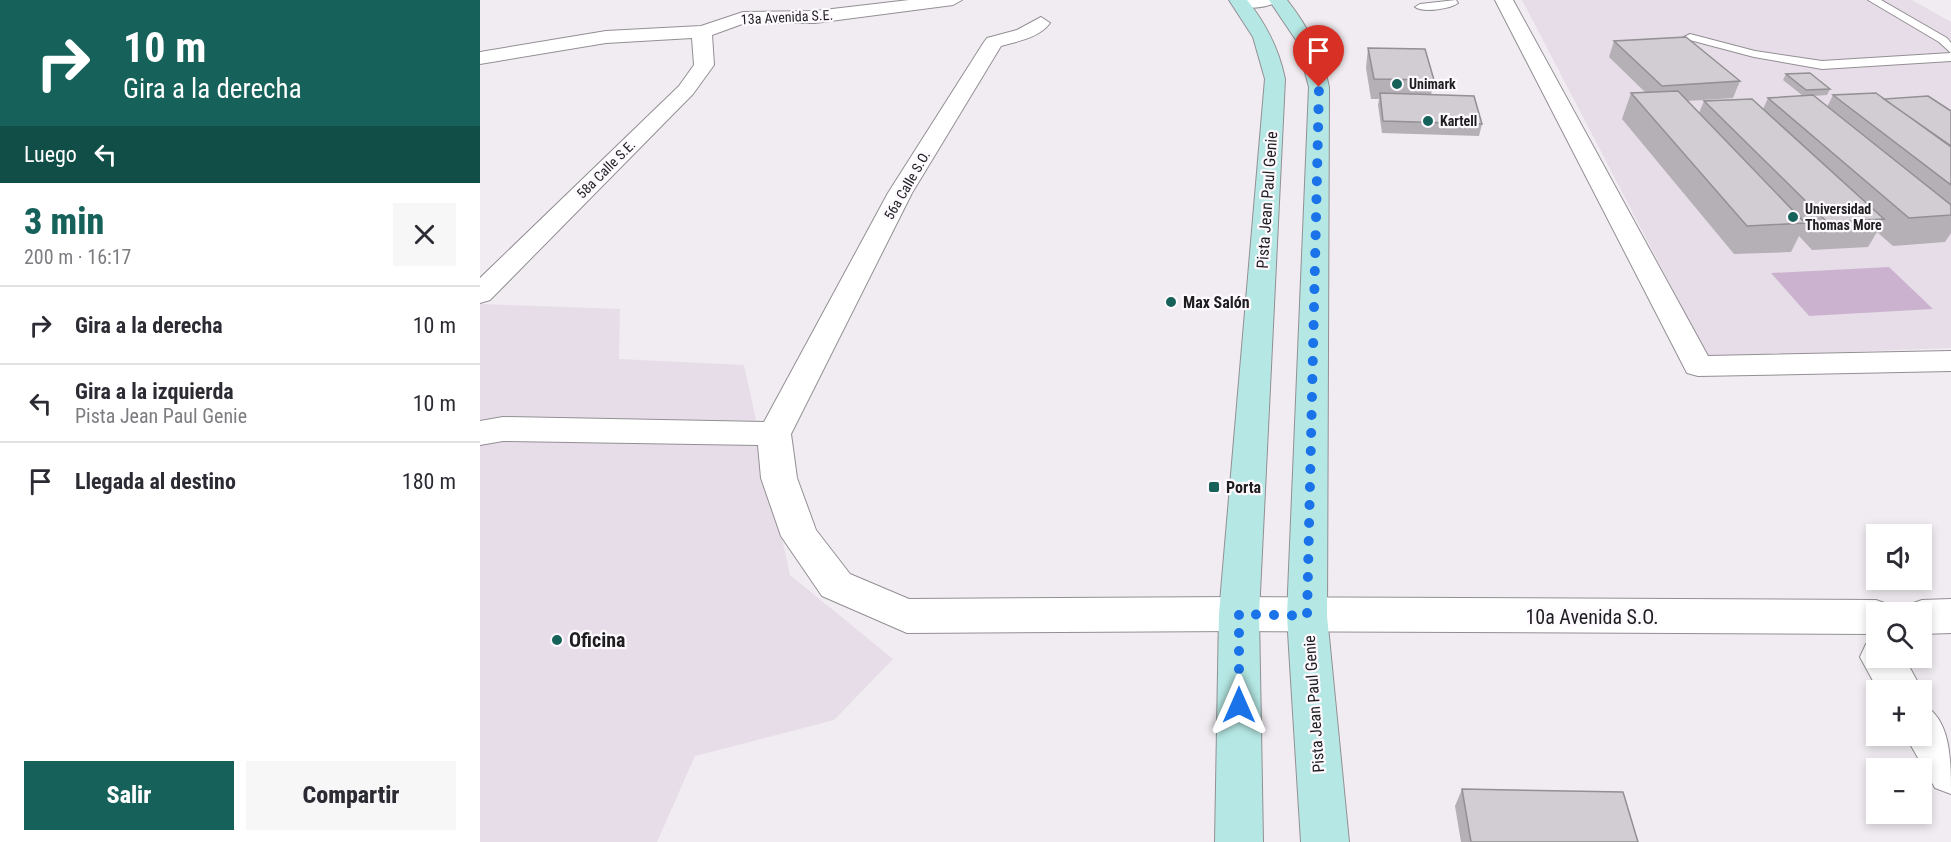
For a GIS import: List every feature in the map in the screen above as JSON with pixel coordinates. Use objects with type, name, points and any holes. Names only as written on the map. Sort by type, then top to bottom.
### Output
[{"type":"main road","name":"Pista Jean Paul Genie","points":[[1278,0],[1306,38],[1314,59],[1319,87],[1307,616],[1325,842]]},
{"type":"main road","name":"Pista Jean Paul Genie","points":[[1239,1],[1256,24],[1269,49],[1275,79],[1239,614],[1239,842]]},
{"type":"street","points":[[703,32],[737,0]]},
{"type":"street","name":"13a Avenida S.E.","points":[[480,58],[606,37],[703,32],[742,18],[815,17],[953,0]]},
{"type":"street","points":[[1239,1],[1269,0]]},
{"type":"street","points":[[1504,0],[1698,366],[1951,361]]},
{"type":"street","name":"56a Calle S.O.","points":[[774,434],[900,193],[994,42],[1024,34],[1041,22]]},
{"type":"street","name":"58a Calle S.E.","points":[[480,294],[686,90],[705,65],[701,41],[703,32]]},
{"type":"street","points":[[480,433],[514,429],[774,434]]},
{"type":"street","name":"10a Avenida S.O.","points":[[774,434],[779,478],[800,536],[836,585],[907,616],[1239,614],[1866,628]]},
{"type":"street","points":[[1932,617],[1951,616]]},
{"type":"street","points":[[1932,741],[1951,772]]},
{"type":"lane","points":[[1420,7],[1453,3],[1450,0]]},
{"type":"lane","points":[[1873,0],[1943,40],[1951,50]]},
{"type":"lane","points":[[1690,37],[1754,54],[1822,65],[1951,57]]},
{"type":"shaded area","name":"Universidad Thomas More","points":[[1522,0],[1912,0],[1951,22],[1951,348],[1708,357]]},
{"type":"shaded area","points":[[1889,267],[1933,309],[1809,316],[1771,273]]},
{"type":"shaded area","points":[[480,304],[620,309],[619,359],[744,365],[790,575],[893,659],[834,720],[695,756],[657,842],[480,842]]},
{"type":"building","points":[[1686,37],[1740,81],[1662,86],[1614,41]]},
{"type":"building","points":[[1368,48],[1425,49],[1434,80],[1374,79]]},
{"type":"building","points":[[1810,73],[1830,89],[1806,90],[1786,74]]},
{"type":"building","points":[[1678,91],[1805,223],[1747,226],[1631,93]]},
{"type":"building","points":[[1380,93],[1474,96],[1482,124],[1383,121]]},
{"type":"building","points":[[1876,93],[1951,147],[1951,185],[1833,95]]},
{"type":"building","points":[[1813,95],[1951,205],[1951,215],[1909,218],[1768,98]]},
{"type":"building","points":[[1928,96],[1951,111],[1951,146],[1884,99]]},
{"type":"building","points":[[1752,99],[1884,219],[1827,222],[1704,101]]},
{"type":"building","points":[[1462,789],[1623,792],[1638,842],[1471,842]]},
{"type":"place","name":"Unimark","points":[[1397,84]]},
{"type":"place","name":"Kartell","points":[[1428,121]]},
{"type":"place","name":"Universidad Thomas More","points":[[1793,217]]},
{"type":"place","name":"Max Salón","points":[[1171,302]]},
{"type":"place","name":"Porta","points":[[1214,487]]},
{"type":"place","name":"Oficina","points":[[557,640]]},
{"type":"route","points":[[1239,705],[1239,614],[1307,616],[1319,87]]}]
